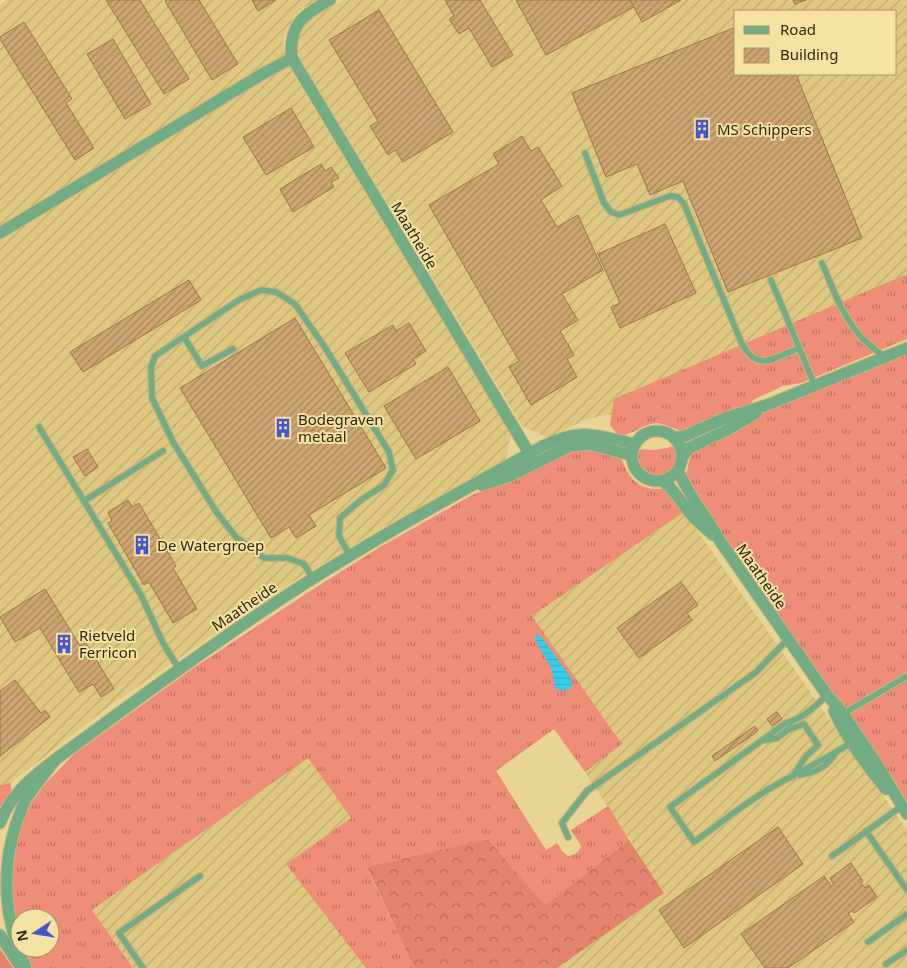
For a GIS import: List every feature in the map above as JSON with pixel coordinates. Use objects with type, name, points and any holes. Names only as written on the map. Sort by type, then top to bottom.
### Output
[{"type":"street","points":[[0,233],[264,73],[292,58],[291,38],[301,19],[330,0]]},
{"type":"street","name":"Maatheide","points":[[292,58],[532,458]]},
{"type":"street","points":[[674,438],[684,436],[725,418],[767,405],[907,348]]},
{"type":"street","points":[[682,457],[681,450],[674,438],[667,434],[652,432],[639,438],[633,450],[632,463],[642,477],[650,481],[662,481],[673,476],[678,470],[682,457],[689,448],[729,429],[767,405]]},
{"type":"street","name":"Maatheide","points":[[0,823],[15,794],[33,776],[179,669],[272,605],[350,556],[459,493],[532,458],[560,437],[589,433],[633,450]]},
{"type":"street","name":"Maatheide","points":[[678,470],[681,480],[709,521],[720,541],[827,695],[855,740],[886,777],[902,807]]},
{"type":"street","points":[[662,481],[669,486],[694,518],[720,541]]},
{"type":"street","name":"Maatheide","points":[[26,968],[11,935],[4,910],[1,893],[2,859],[12,829],[26,799],[56,759]]},
{"type":"street","points":[[0,935],[22,968]]},
{"type":"lane","points":[[585,153],[604,203],[611,212],[620,215],[670,196],[678,197],[684,204],[748,355],[754,360],[762,362],[799,348]]},
{"type":"lane","points":[[822,263],[838,303],[850,323],[862,338],[884,357]]},
{"type":"lane","points":[[772,280],[815,386]]},
{"type":"lane","points":[[313,579],[304,564],[287,558],[264,558],[236,537],[217,513],[166,428],[152,398],[151,367],[156,356],[239,300],[261,290],[276,292],[295,304],[326,349],[389,452],[393,470],[384,485],[361,500],[340,518],[339,536],[350,556]]},
{"type":"lane","points":[[184,337],[202,366],[233,349]]},
{"type":"lane","points":[[39,427],[141,595],[163,643],[179,669]]},
{"type":"lane","points":[[84,501],[163,451]]},
{"type":"lane","points":[[568,837],[562,824],[587,791],[756,673],[788,639]]},
{"type":"lane","points":[[840,716],[907,676]]},
{"type":"lane","points":[[827,695],[814,708],[794,721],[786,723],[670,807],[694,842],[772,787],[792,776],[816,772],[829,763],[836,753],[855,740]]},
{"type":"lane","points":[[790,729],[794,721]]},
{"type":"lane","points":[[762,741],[777,738],[790,729],[804,724],[818,745],[806,756],[792,776]]},
{"type":"lane","points":[[832,856],[902,807]]},
{"type":"lane","points":[[866,831],[907,890]]},
{"type":"lane","points":[[143,968],[119,933],[200,876]]},
{"type":"lane","points":[[868,942],[907,914]]},
{"type":"lane","points":[[886,964],[907,950]]},
{"type":"shaded area","points":[[7,0],[317,0],[295,15],[288,28],[283,41],[286,58],[295,77],[511,433],[506,459],[375,532],[276,592],[111,705],[11,783],[0,785],[0,5]]},
{"type":"shaded area","points":[[343,0],[907,0],[907,274],[614,399],[612,415],[585,420],[548,438],[522,426],[299,57],[298,37],[308,20]]},
{"type":"shaded area","points":[[684,512],[907,830],[907,968],[557,968],[664,893],[585,772],[622,744],[532,616]]},
{"type":"shaded area","points":[[308,758],[351,818],[287,864],[366,968],[133,968],[92,910]]},
{"type":"green space","points":[[907,274],[907,339],[801,383],[783,386],[753,400],[751,405],[687,431],[657,423],[619,436],[610,425],[614,399]]},
{"type":"green space","points":[[907,354],[907,801],[701,506],[686,476],[691,452],[737,429],[763,413]]},
{"type":"green space","points":[[675,446],[677,458],[674,468],[668,474],[650,475],[642,471],[637,462],[637,449],[656,450]]},
{"type":"green space","points":[[588,447],[618,456],[638,484],[655,489],[668,488],[684,512],[532,616],[622,744],[585,772],[554,729],[496,771],[546,850],[557,843],[568,856],[576,853],[581,846],[571,830],[608,806],[629,840],[545,905],[488,839],[367,868],[414,968],[366,968],[286,864],[351,818],[308,758],[92,910],[133,968],[32,968],[28,958],[60,958],[60,908],[14,908],[7,875],[22,820],[44,785],[74,754],[192,669],[380,547],[472,495],[509,480],[568,449]]},
{"type":"green space","points":[[11,783],[11,791],[0,813],[0,785]]},
{"type":"green space","points":[[488,839],[545,905],[629,840],[664,893],[557,968],[414,968],[367,867]]},
{"type":"green space","points":[[0,949],[13,968],[0,968]]},
{"type":"water","points":[[537,634],[543,639],[569,675],[572,681],[571,688],[564,691],[555,688],[551,667],[536,642],[535,636]]},
{"type":"building","points":[[106,0],[140,0],[189,79],[164,94]]},
{"type":"building","points":[[199,0],[238,64],[212,80],[165,1]]},
{"type":"building","points":[[252,0],[276,0],[258,11]]},
{"type":"building","points":[[445,0],[480,0],[513,55],[492,67],[469,28],[459,34],[449,19],[454,16]]},
{"type":"building","points":[[516,0],[630,0],[634,7],[546,55]]},
{"type":"building","points":[[630,0],[681,0],[642,22]]},
{"type":"building","points":[[793,0],[806,0],[795,4]]},
{"type":"building","points":[[379,10],[453,132],[403,162],[395,150],[388,155],[370,126],[378,121],[329,40]]},
{"type":"building","points":[[24,22],[72,99],[66,103],[94,148],[75,160],[0,39],[0,37]]},
{"type":"building","name":"MS Schippers","points":[[734,28],[734,75],[796,75],[862,238],[728,292],[683,181],[650,195],[637,164],[606,177],[572,93]]},
{"type":"building","points":[[113,39],[151,104],[125,119],[87,54]]},
{"type":"building","points":[[291,108],[314,147],[266,175],[243,137]]},
{"type":"building","points":[[522,136],[531,151],[538,147],[562,186],[541,200],[557,227],[578,215],[603,270],[562,294],[578,320],[560,331],[574,355],[567,359],[577,377],[531,405],[509,367],[519,361],[429,205],[499,164],[493,154]]},
{"type":"building","points":[[321,164],[325,171],[331,167],[339,178],[331,182],[334,187],[293,212],[280,189]]},
{"type":"building","points":[[665,224],[696,293],[620,328],[611,307],[620,303],[598,254]]},
{"type":"building","points":[[189,280],[201,300],[83,372],[70,352]]},
{"type":"building","name":"Bodegraven metaal","points":[[295,318],[386,468],[309,515],[316,526],[296,538],[289,527],[271,538],[180,388]]},
{"type":"building","points":[[409,323],[426,351],[413,359],[416,364],[369,392],[345,353],[393,325],[396,331]]},
{"type":"building","points":[[448,367],[480,421],[416,459],[384,406]]},
{"type":"building","points":[[87,449],[98,467],[85,476],[73,457]]},
{"type":"building","name":"De Watergroep","points":[[128,500],[132,507],[139,503],[176,566],[173,568],[197,609],[173,623],[149,582],[144,585],[108,523],[112,521],[108,512]]},
{"type":"building","points":[[681,582],[698,605],[687,613],[692,620],[639,658],[617,628]]},
{"type":"building","name":"Rietveld Ferricon","points":[[45,589],[80,646],[86,643],[114,689],[101,697],[93,684],[79,692],[40,628],[15,642],[0,617]]},
{"type":"building","points":[[15,680],[41,713],[45,710],[50,717],[0,756],[0,691]]},
{"type":"building","points":[[777,712],[782,719],[772,726],[767,719]]},
{"type":"building","points":[[755,726],[758,731],[715,761],[712,756]]},
{"type":"building","points":[[778,827],[803,864],[684,948],[659,910]]},
{"type":"building","points":[[851,863],[863,881],[861,883],[865,888],[869,885],[877,897],[854,913],[853,910],[848,913],[854,922],[788,968],[765,968],[741,934],[824,876],[831,886],[834,884],[830,878]]},
{"type":"place","name":"MS Schippers","points":[[702,129]]},
{"type":"place","name":"Bodegraven metaal","points":[[283,428]]},
{"type":"place","name":"De Watergroep","points":[[142,545]]},
{"type":"place","name":"Rietveld Ferricon","points":[[64,644]]}]
